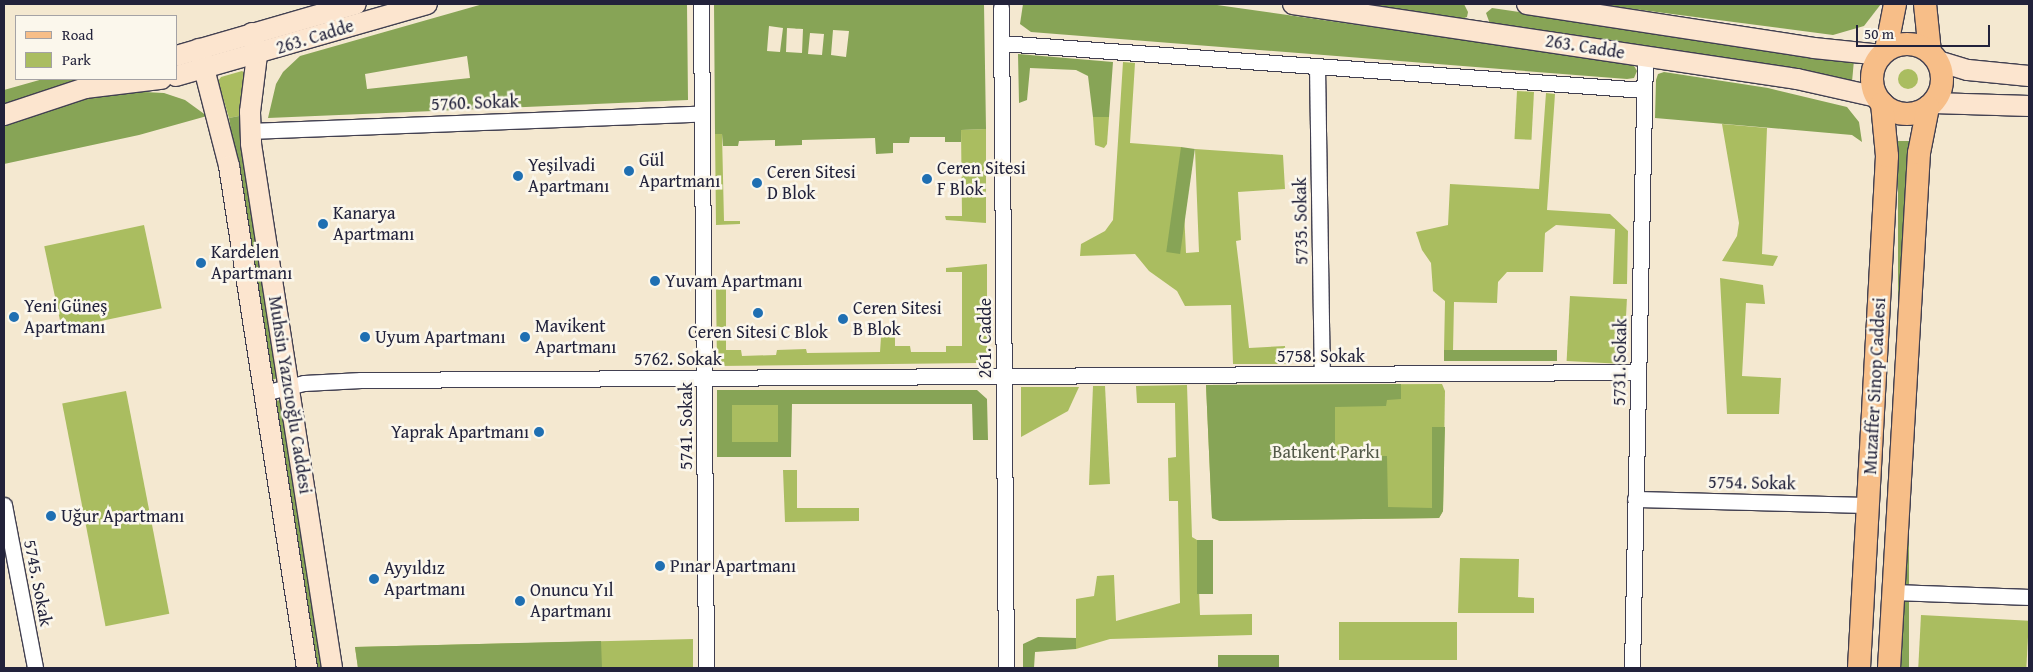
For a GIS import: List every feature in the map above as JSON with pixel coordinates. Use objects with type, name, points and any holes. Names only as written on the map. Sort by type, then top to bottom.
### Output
[{"type":"main road","points":[[178,55],[356,4]]},
{"type":"main road","name":"263. Cadde","points":[[178,76],[204,71],[427,4]]},
{"type":"main road","name":"263. Cadde","points":[[1293,4],[1797,79],[1880,100]]},
{"type":"main road","name":"263. Cadde","points":[[1527,4],[1814,48],[1884,53]]},
{"type":"main road","points":[[1895,4],[1884,53],[1873,69],[1872,81],[1880,100],[1899,114],[1910,115],[1931,105],[2029,106]]},
{"type":"main road","points":[[1925,4],[1934,56],[1943,84],[1931,105]]},
{"type":"main road","name":"Muhsin Yazıcıoğlu Caddesi","points":[[252,33],[256,55],[250,131],[332,668]]},
{"type":"main road","points":[[1884,53],[1908,44],[1968,70],[2029,76]]},
{"type":"main road","name":"Muhsin Yazıcıoğlu Caddesi","points":[[198,49],[229,166],[307,668]]},
{"type":"main road","points":[[4,115],[109,80]]},
{"type":"main road","points":[[85,88],[153,80]]},
{"type":"main road","name":"Muzaffer Sinop Caddesi","points":[[1859,668],[1887,156],[1880,100]]},
{"type":"main road","name":"Muzaffer Sinop Caddesi","points":[[1889,668],[1918,153],[1931,105]]},
{"type":"street","name":"5741. Sokak","points":[[701,4],[706,668]]},
{"type":"street","name":"261. Cadde","points":[[1001,5],[1006,668]]},
{"type":"street","points":[[1001,43],[1644,90]]},
{"type":"street","name":"5731. Sokak","points":[[1632,668],[1645,56]]},
{"type":"street","name":"5735. Sokak","points":[[1317,66],[1322,374]]},
{"type":"street","name":"5760. Sokak","points":[[250,131],[702,114]]},
{"type":"street","name":"5758. Sokak","points":[[1004,377],[1638,372]]},
{"type":"street","name":"5762. Sokak","points":[[264,393],[288,387],[339,380],[1004,377]]},
{"type":"street","name":"5754. Sokak","points":[[1636,499],[1868,504]]},
{"type":"street","name":"5745. Sokak","points":[[4,505],[35,668]]},
{"type":"street","points":[[1894,592],[2029,598]]},
{"type":"green space","points":[[483,4],[687,4],[688,100],[268,118],[276,84],[283,72],[300,56]],"holes":[[[467,56],[470,78],[367,89],[365,74]]]},
{"type":"green space","points":[[714,4],[984,4],[986,129],[961,130],[961,142],[945,142],[945,137],[910,137],[909,143],[893,143],[893,153],[876,154],[875,138],[802,140],[802,145],[775,146],[775,140],[739,141],[738,146],[723,146],[722,134],[715,134]],"holes":[[[769,26],[783,28],[780,52],[767,51]],[[787,28],[803,29],[802,53],[786,52]],[[833,30],[849,31],[846,57],[831,55]],[[810,33],[824,34],[822,55],[808,54]]]},
{"type":"green space","points":[[1023,4],[1210,4],[1633,64],[1637,71],[1634,78],[1627,79],[1031,32],[1020,24]]},
{"type":"green space","points":[[1347,4],[1464,4],[1468,12],[1467,17],[1459,20]]},
{"type":"green space","points":[[1595,4],[1881,4],[1864,26],[1833,35]]},
{"type":"green space","points":[[1492,8],[1854,60],[1852,82],[1490,24],[1486,13]]},
{"type":"green space","points":[[1018,54],[1113,62],[1109,117],[1093,117],[1088,76],[1076,70],[1030,68],[1027,100],[1019,103]]},
{"type":"green space","points":[[1123,62],[1135,63],[1130,143],[1181,147],[1186,253],[1199,252],[1195,149],[1283,155],[1285,189],[1238,192],[1241,240],[1236,241],[1249,348],[1285,346],[1286,364],[1233,364],[1231,305],[1185,306],[1177,291],[1149,271],[1135,254],[1080,256],[1081,244],[1105,231],[1113,220]]},
{"type":"green space","points":[[1908,69],[1915,72],[1918,79],[1915,86],[1908,89],[1901,86],[1898,79],[1901,72]]},
{"type":"green space","points":[[242,71],[245,73],[239,116],[229,118],[218,81],[221,77]]},
{"type":"green space","points":[[1664,72],[1768,88],[1847,107],[1859,122],[1862,142],[1852,135],[1655,118],[1656,80],[1658,74]]},
{"type":"green space","points":[[39,80],[86,80],[85,89],[164,93],[185,100],[207,116],[139,135],[4,164],[4,90]]},
{"type":"green space","points":[[1517,91],[1534,92],[1531,140],[1514,139]]},
{"type":"green space","points":[[1546,93],[1555,94],[1547,210],[1610,214],[1628,231],[1627,284],[1613,284],[1615,229],[1556,225],[1545,233],[1543,272],[1507,272],[1498,282],[1497,303],[1454,302],[1453,351],[1444,351],[1445,301],[1433,291],[1431,263],[1422,250],[1416,232],[1448,225],[1450,184],[1539,189]]},
{"type":"green space","points":[[239,116],[278,378],[272,380],[229,118]]},
{"type":"green space","points":[[1093,117],[1109,117],[1107,144],[1104,148],[1095,145]]},
{"type":"green space","points":[[1722,124],[1767,128],[1762,254],[1778,256],[1773,266],[1722,261],[1737,236],[1739,223]]},
{"type":"green space","points":[[986,129],[986,223],[946,220],[945,216],[962,216],[961,130]]},
{"type":"green space","points":[[715,134],[722,134],[724,221],[740,221],[740,224],[716,225]]},
{"type":"green space","points":[[1898,141],[1909,141],[1909,668],[1898,668]]},
{"type":"green space","points":[[1181,147],[1195,149],[1180,254],[1166,252]]},
{"type":"green space","points":[[144,225],[162,308],[62,329],[44,246]]},
{"type":"green space","points":[[987,264],[987,355],[977,363],[717,366],[716,288],[726,288],[726,350],[741,350],[742,356],[776,355],[777,350],[806,349],[807,353],[880,352],[881,337],[895,336],[895,346],[910,346],[911,352],[946,352],[946,346],[962,346],[962,272],[946,272],[946,268]]},
{"type":"green space","points":[[1720,278],[1763,285],[1765,304],[1746,303],[1742,376],[1781,378],[1779,414],[1727,414]]},
{"type":"green space","points":[[1570,296],[1627,299],[1624,364],[1567,361]]},
{"type":"green space","points":[[1444,350],[1557,350],[1557,361],[1444,361]]},
{"type":"green space","name":"Batıkent Parkı","points":[[1401,384],[1401,399],[1387,400],[1386,406],[1335,407],[1335,456],[1387,456],[1388,507],[1432,508],[1432,427],[1445,427],[1443,511],[1439,518],[1220,521],[1212,518],[1206,385]]},
{"type":"green space","name":"Batıkent Parkı","points":[[1442,384],[1445,391],[1443,511],[1439,518],[1220,521],[1212,518],[1206,385]]},
{"type":"green space","points":[[1187,385],[1192,537],[1197,540],[1200,615],[1252,614],[1252,635],[1110,639],[1076,649],[1076,599],[1094,596],[1097,576],[1114,575],[1116,621],[1180,603],[1178,501],[1169,501],[1168,458],[1176,457],[1175,403],[1137,403],[1136,386]]},
{"type":"green space","points":[[1093,386],[1105,386],[1110,484],[1089,485]]},
{"type":"green space","points":[[1021,387],[1079,387],[1068,411],[1021,437]]},
{"type":"green space","points":[[717,390],[791,390],[791,457],[717,457]]},
{"type":"green space","points":[[717,390],[977,390],[987,399],[988,440],[973,440],[972,404],[792,404],[791,457],[717,457]],"holes":[[[732,405],[778,405],[778,442],[732,442]]]},
{"type":"green space","points":[[126,391],[169,614],[106,626],[62,403]]},
{"type":"green space","points":[[281,400],[323,668],[317,668],[275,401]]},
{"type":"green space","points":[[783,470],[797,470],[797,508],[859,508],[859,521],[785,522]]},
{"type":"green space","points":[[1197,540],[1213,540],[1213,594],[1197,594]]},
{"type":"green space","points":[[1460,558],[1519,559],[1518,597],[1534,598],[1534,613],[1458,613]]},
{"type":"green space","points":[[1921,615],[2029,621],[2026,668],[1918,668]]},
{"type":"green space","points":[[1339,622],[1457,622],[1457,660],[1339,660]]},
{"type":"green space","points":[[1038,637],[1076,638],[1076,649],[1035,652],[1034,668],[1023,668],[1023,644]]},
{"type":"green space","points":[[693,639],[693,668],[358,668],[355,647]]},
{"type":"green space","points":[[601,641],[602,668],[358,668],[355,647]]},
{"type":"green space","points":[[1218,655],[1279,655],[1279,668],[1218,668]]},
{"type":"place","name":"Gül Apartmanı","points":[[629,171]]},
{"type":"place","name":"Yeşilvadi Apartmanı","points":[[518,176]]},
{"type":"place","name":"Ceren Sitesi F Blok","points":[[927,179]]},
{"type":"place","name":"Ceren Sitesi D Blok","points":[[757,183]]},
{"type":"place","name":"Kanarya Apartmanı","points":[[323,224]]},
{"type":"place","name":"Kardelen Apartmanı","points":[[201,263]]},
{"type":"place","name":"Yuvam Apartmanı","points":[[655,281]]},
{"type":"place","name":"Ceren Sitesi C Blok","points":[[758,313]]},
{"type":"place","name":"Yeni Güneş Apartmanı","points":[[14,317]]},
{"type":"place","name":"Ceren Sitesi B Blok","points":[[843,319]]},
{"type":"place","name":"Uyum Apartmanı","points":[[365,337]]},
{"type":"place","name":"Mavikent Apartmanı","points":[[525,337]]},
{"type":"place","name":"Yaprak Apartmanı","points":[[539,432]]},
{"type":"place","name":"Uğur Apartmanı","points":[[51,516]]},
{"type":"place","name":"Pınar Apartmanı","points":[[660,566]]},
{"type":"place","name":"Ayyıldız Apartmanı","points":[[374,579]]},
{"type":"place","name":"Onuncu Yıl Apartmanı","points":[[520,601]]}]
